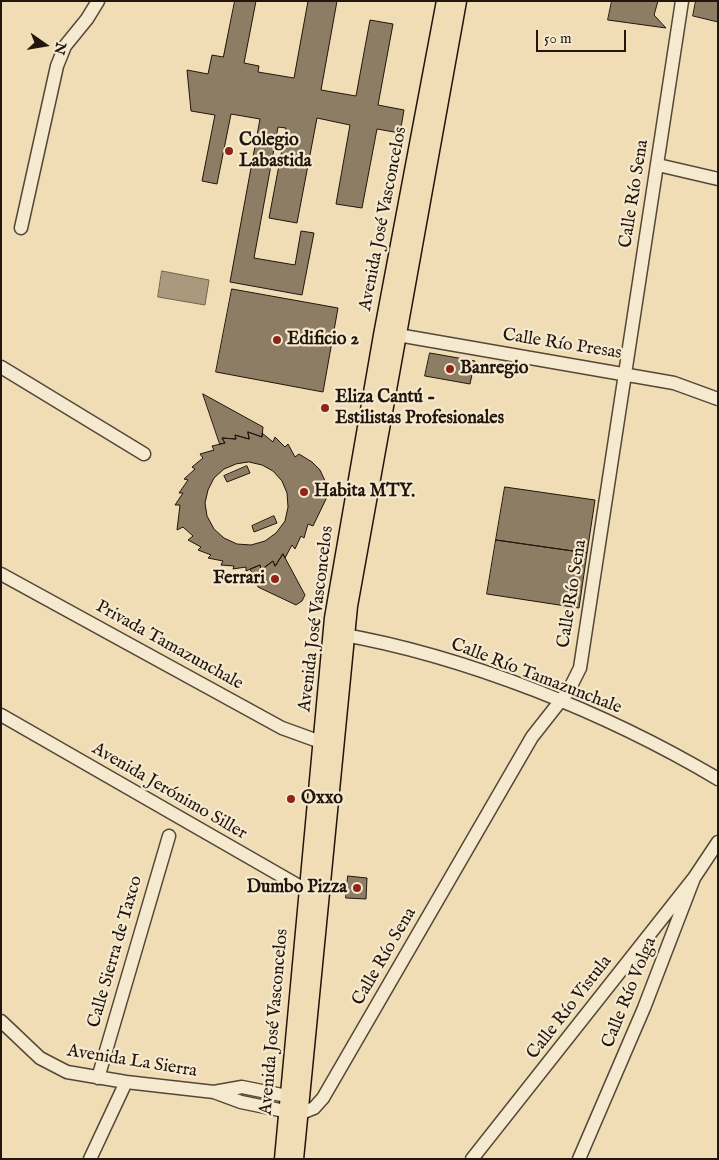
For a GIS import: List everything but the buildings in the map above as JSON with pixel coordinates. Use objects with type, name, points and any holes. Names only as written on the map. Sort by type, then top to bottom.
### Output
[{"type":"main road","name":"Avenida José Vasconcelos","points":[[288,1157],[339,634],[381,345],[446,1]]},
{"type":"main road","name":"Avenida José Vasconcelos","points":[[339,634],[398,335],[458,1]]},
{"type":"street","points":[[21,228],[57,66],[65,46],[87,19],[98,1]]},
{"type":"street","name":"Calle Río Sena","points":[[294,1105],[314,1108],[323,1098],[532,737],[558,701],[569,690],[580,668],[682,1]]},
{"type":"street","points":[[658,165],[718,179]]},
{"type":"street","name":"Calle Río Presas","points":[[398,335],[674,383],[718,399]]},
{"type":"street","points":[[1,368],[144,454]]},
{"type":"street","name":"Privada Tamazunchale","points":[[1,574],[282,728],[328,745]]},
{"type":"street","name":"Calle Río Tamazunchale","points":[[339,634],[431,656],[505,680],[558,701],[668,751],[718,780]]},
{"type":"street","name":"Avenida Jerónimo Siller","points":[[1,715],[314,894]]},
{"type":"street","name":"Calle Sierra de Taxco","points":[[98,1078],[169,836]]},
{"type":"street","name":"Calle Río Volga","points":[[579,1159],[644,1008],[694,878],[718,842]]},
{"type":"street","name":"Calle Río Vistula","points":[[472,1159],[694,878]]},
{"type":"street","name":"Avenida La Sierra","points":[[1,1021],[30,1050],[54,1067],[67,1072],[126,1082],[214,1092],[241,1102],[294,1105]]},
{"type":"street","points":[[90,1159],[126,1082]]},
{"type":"shaded area","points":[[162,271],[209,280],[205,305],[158,297]]},
{"type":"place","name":"Colegio Labastida","points":[[229,151]]},
{"type":"place","name":"Edificio 2","points":[[277,340]]},
{"type":"place","name":"Banregio","points":[[450,369]]},
{"type":"place","name":"Eliza Cantú - Estilistas Profesionales","points":[[325,408]]},
{"type":"place","name":"Habita MTY.","points":[[304,492]]},
{"type":"place","name":"Ferrari","points":[[275,579]]},
{"type":"place","name":"Oxxo","points":[[291,799]]},
{"type":"place","name":"Dumbo Pizza","points":[[357,888]]}]
